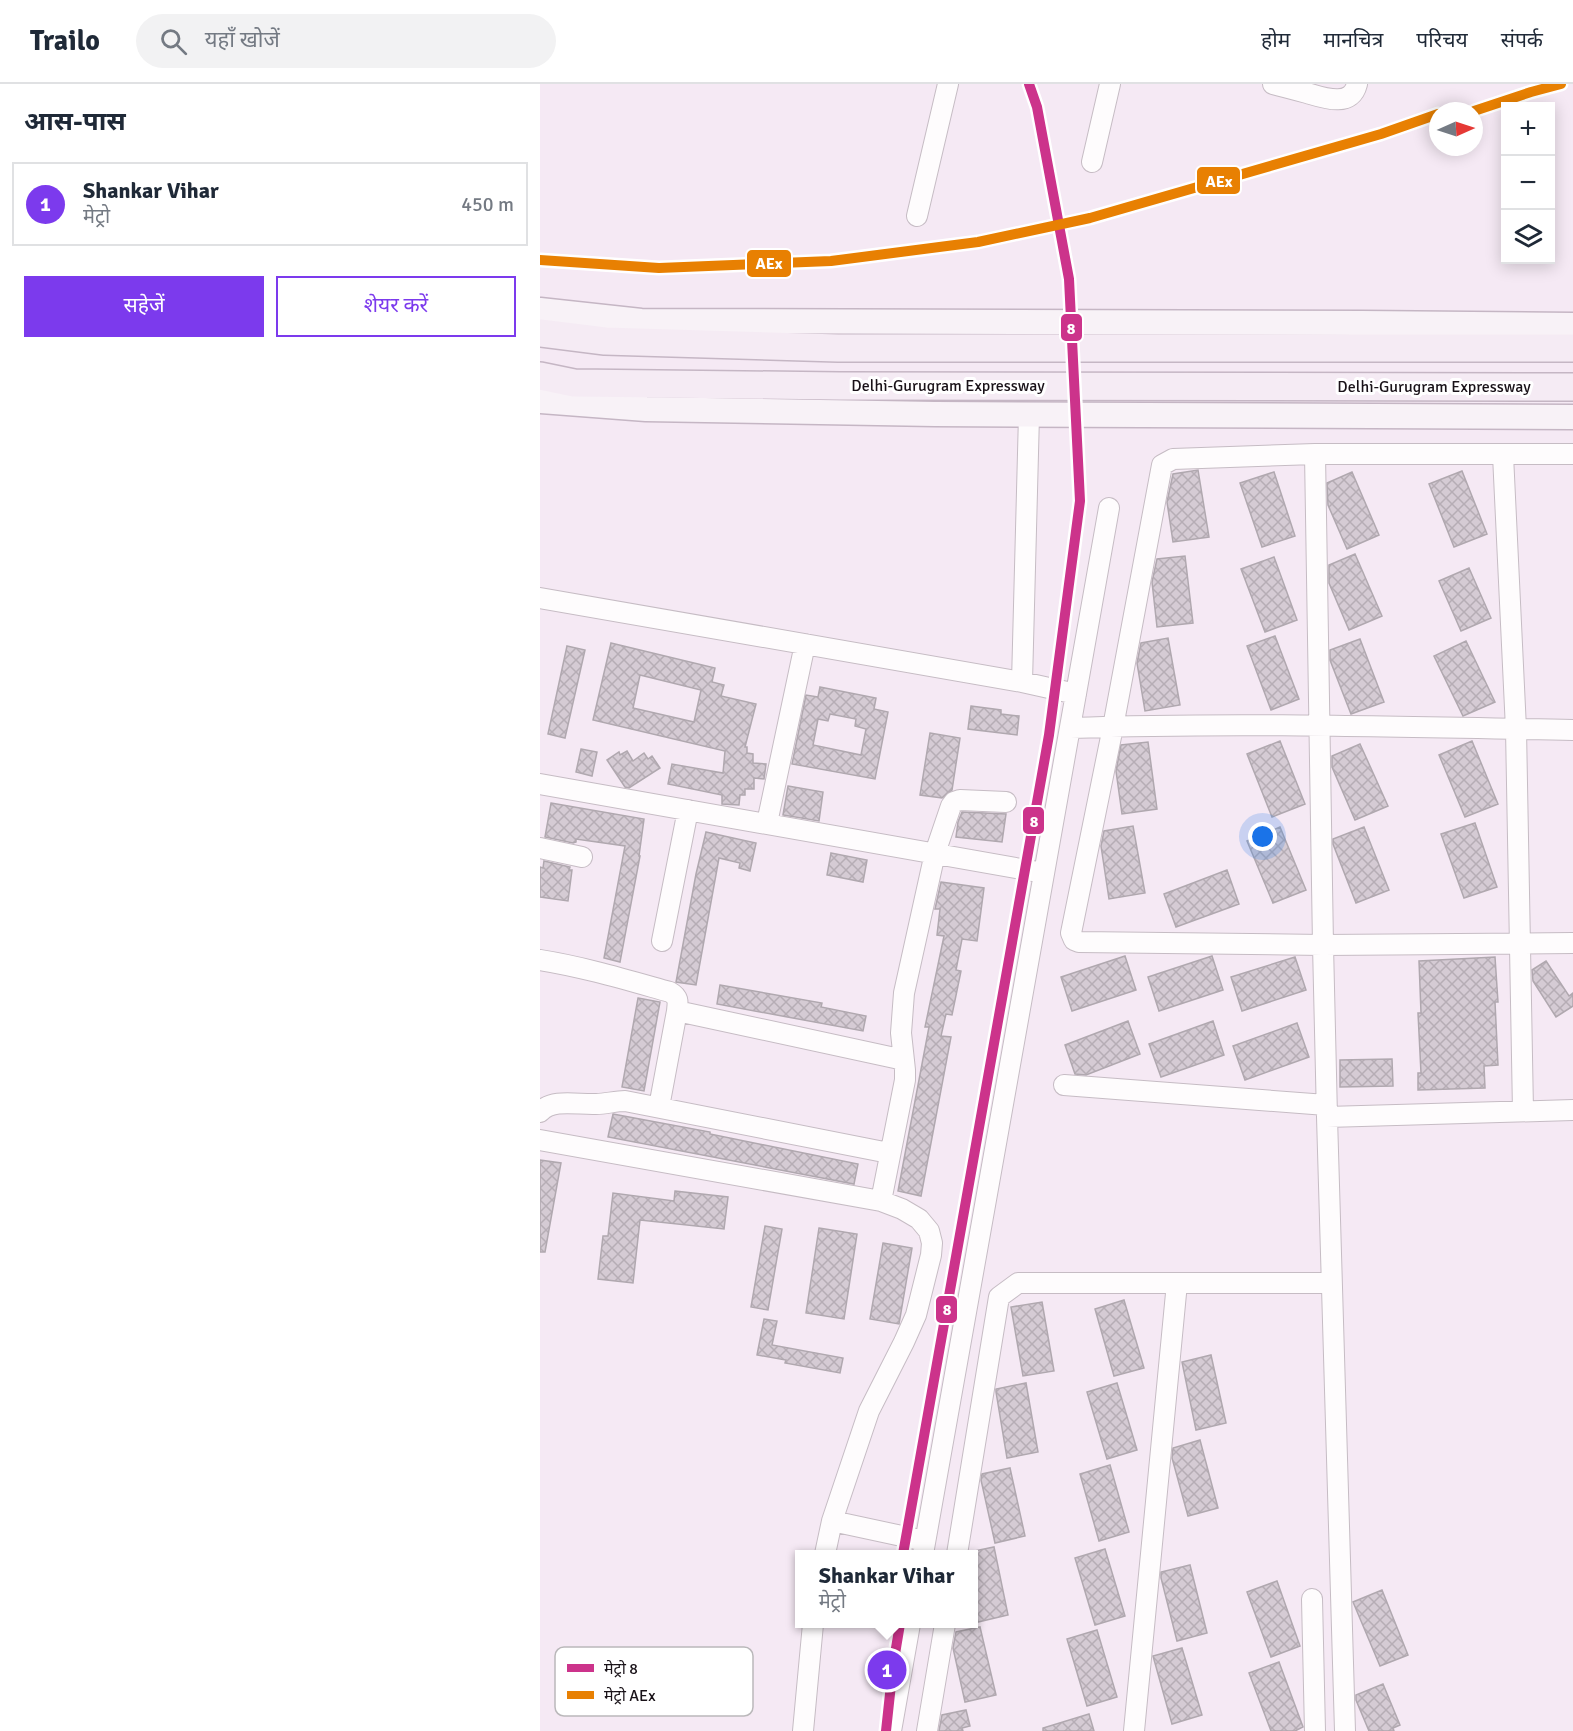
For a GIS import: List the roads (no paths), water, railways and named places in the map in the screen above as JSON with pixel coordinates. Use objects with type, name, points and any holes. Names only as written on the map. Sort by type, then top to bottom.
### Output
[{"type":"highway","points":[[540,333],[605,341],[838,348],[1573,348]]},
{"type":"highway","name":"Delhi-Gurugram Expressway","points":[[540,376],[574,383],[840,386],[1573,387]]},
{"type":"main road","points":[[540,310],[641,321],[1573,325]]},
{"type":"main road","points":[[540,401],[646,409],[1029,415],[1573,417]]},
{"type":"street","points":[[917,216],[948,84]]},
{"type":"street","points":[[1092,162],[1110,84]]},
{"type":"street","points":[[1273,84],[1332,100],[1348,98],[1353,94],[1357,84]]},
{"type":"street","points":[[1022,682],[1029,415]]},
{"type":"street","points":[[1573,454],[1315,454],[1173,459],[1162,465],[1071,933],[1074,940],[1079,942],[1323,945],[1573,943]]},
{"type":"street","points":[[1315,454],[1323,945],[1345,1731]]},
{"type":"street","points":[[1503,455],[1516,729],[1523,1111]]},
{"type":"street","points":[[832,1521],[924,1548],[1109,508]]},
{"type":"street","points":[[540,598],[1022,682],[1076,694]]},
{"type":"street","points":[[767,823],[805,644]]},
{"type":"street","points":[[1070,728],[1319,726],[1573,730]]},
{"type":"street","points":[[540,784],[1044,873]]},
{"type":"street","points":[[881,1201],[905,1080],[901,1033],[904,993],[935,853],[954,802],[968,800],[1006,802]]},
{"type":"street","points":[[662,941],[688,810]]},
{"type":"street","points":[[540,848],[582,857]]},
{"type":"street","points":[[540,960],[562,963],[670,992],[676,996],[677,1011],[659,1107]]},
{"type":"street","points":[[677,1011],[904,1060]]},
{"type":"street","points":[[1064,1085],[1327,1111],[1573,1110]]},
{"type":"street","points":[[540,1112],[548,1106],[558,1104],[625,1101],[889,1154]]},
{"type":"street","points":[[540,1140],[881,1201],[919,1219],[929,1231],[932,1243],[931,1255],[916,1315],[869,1411],[832,1521],[826,1550]]},
{"type":"street","points":[[958,1550],[999,1297],[1018,1283],[1331,1283]]},
{"type":"street","points":[[1138,1730],[1177,1283]]},
{"type":"street","points":[[1312,1599],[1315,1731]]},
{"type":"street","points":[[803,1731],[813,1628]]},
{"type":"street","points":[[891,1731],[909,1628]]},
{"type":"street","points":[[927,1731],[944,1628]]},
{"type":"metro line","name":"8","points":[[904,1550],[1049,735],[1080,501],[1069,279],[1037,107],[1029,84]]},
{"type":"metro line","name":"AEx","points":[[1483,108],[1561,84]]},
{"type":"metro line","name":"AEx","points":[[540,260],[659,268],[831,261],[978,242],[1090,218],[1381,134],[1429,117]]},
{"type":"metro line","name":"8","points":[[886,1731],[899,1628]]},
{"type":"place","name":"Shankar Vihar","points":[[887,1670]]}]
